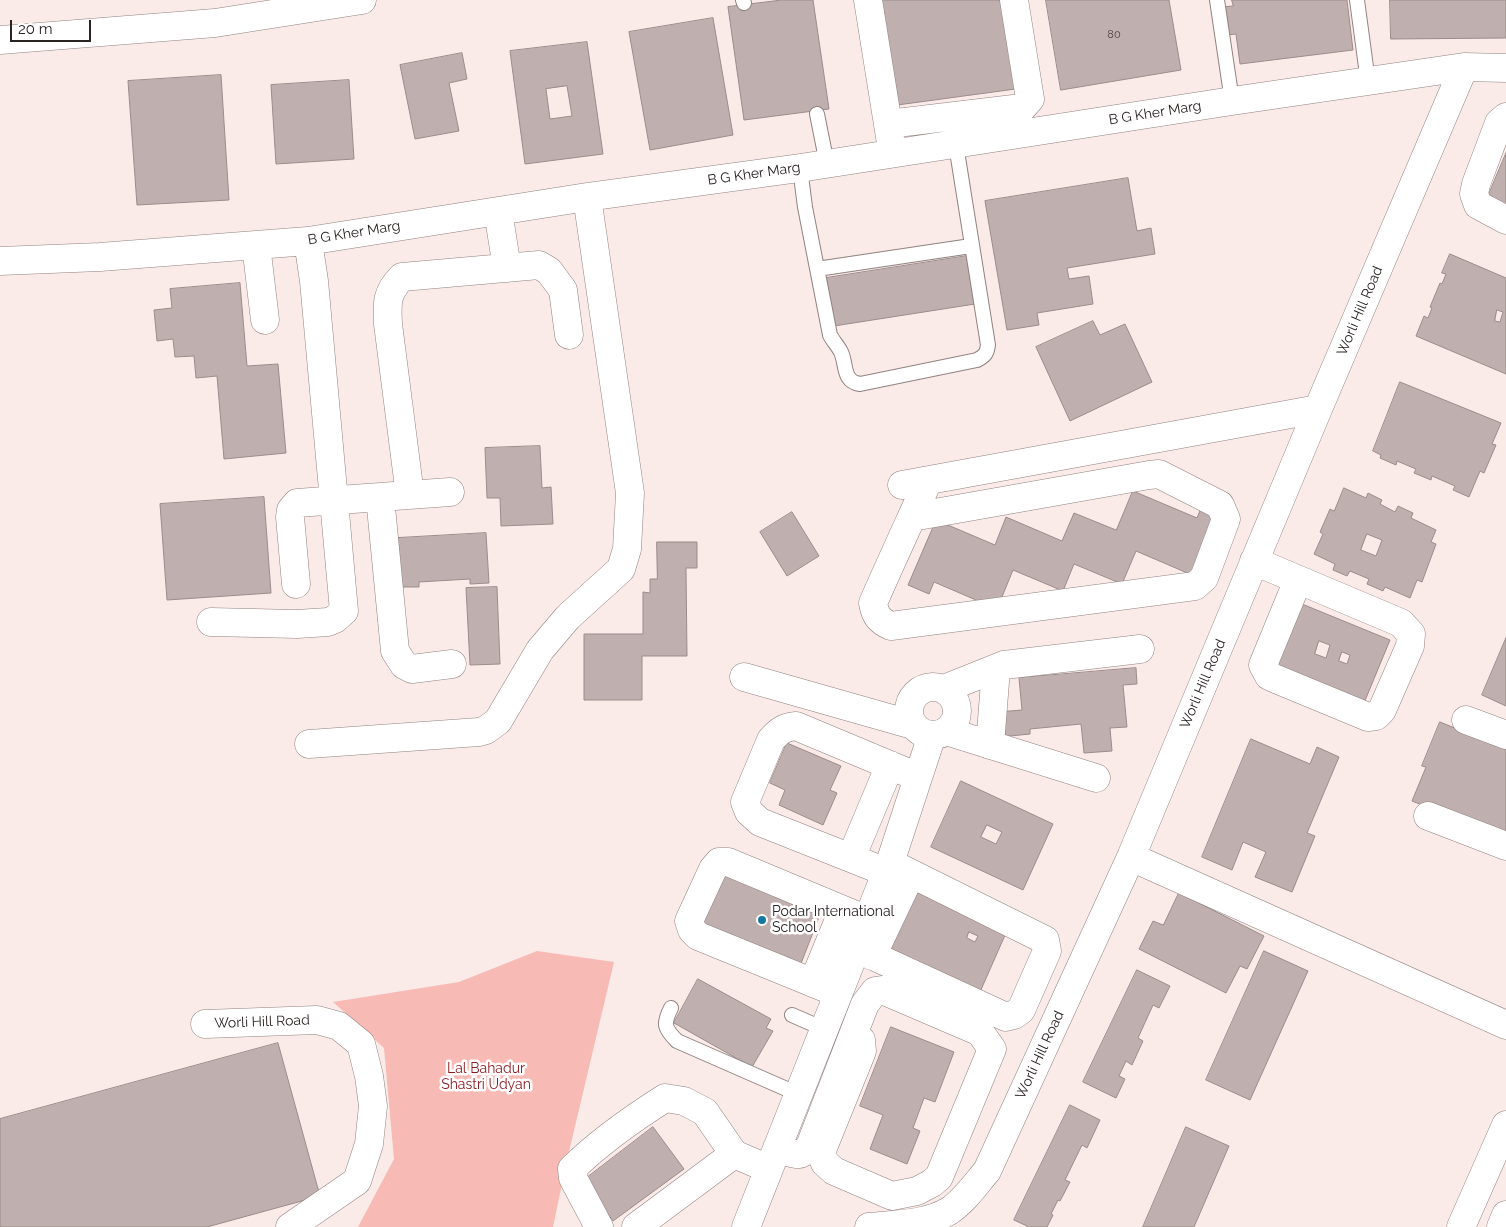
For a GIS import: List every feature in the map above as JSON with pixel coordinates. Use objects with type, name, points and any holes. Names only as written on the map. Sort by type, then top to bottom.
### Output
[{"type":"street","points":[[0,40],[215,23],[362,0]]},
{"type":"street","points":[[868,0],[893,154]]},
{"type":"street","points":[[888,124],[1022,108],[1027,104],[1030,99],[1014,0]]},
{"type":"street","name":"B G Kher Marg","points":[[0,261],[100,257],[308,241],[587,197],[956,145],[1232,101],[1464,67],[1506,68]]},
{"type":"street","name":"Worli Hill Road","points":[[869,1227],[922,1221],[948,1212],[966,1197],[987,1171],[1131,857],[1318,409],[1464,67]]},
{"type":"street","points":[[1504,116],[1476,184],[1474,194],[1478,205],[1506,220]]},
{"type":"street","points":[[309,744],[486,730],[498,721],[540,650],[553,634],[568,617],[621,569],[628,549],[630,493],[587,197]]},
{"type":"street","points":[[498,211],[507,268]]},
{"type":"street","points":[[211,622],[297,624],[328,622],[344,611],[308,241]]},
{"type":"street","points":[[256,245],[265,320]]},
{"type":"street","points":[[410,495],[388,324],[388,304],[391,288],[402,277],[539,265],[549,271],[564,290],[569,335]]},
{"type":"street","points":[[912,516],[1159,474],[1220,505],[1225,512],[1226,519],[1201,582],[1195,586],[891,626],[879,620],[874,613],[873,603],[912,516],[915,483],[1318,409]]},
{"type":"street","points":[[296,584],[290,517],[291,510],[297,503],[450,492]]},
{"type":"street","points":[[380,497],[395,651],[404,665],[412,669],[452,664]]},
{"type":"street","points":[[1254,561],[1401,623],[1410,634],[1410,646],[1382,710],[1376,716],[1368,716],[1276,679],[1265,671],[1263,665],[1298,580]]},
{"type":"street","points":[[1201,582],[1239,598]]},
{"type":"street","points":[[944,689],[1004,665],[1140,649]]},
{"type":"street","points":[[990,745],[996,669]]},
{"type":"street","points":[[744,677],[930,730],[990,745],[1096,778]]},
{"type":"street","points":[[933,686],[944,689],[953,696],[957,707],[956,718],[951,728],[930,730],[909,716],[909,705],[922,688],[933,686]]},
{"type":"street","points":[[1466,720],[1506,735]]},
{"type":"street","points":[[864,952],[1006,1017],[1014,1015],[1021,1010],[1047,951],[1045,940],[895,870],[851,858],[760,822],[749,812],[745,802],[771,740],[786,727],[796,726],[918,777]]},
{"type":"street","points":[[746,1227],[836,998],[864,952],[895,870],[930,730]]},
{"type":"street","points":[[851,858],[890,765]]},
{"type":"street","points":[[1428,816],[1506,846]]},
{"type":"street","points":[[1131,857],[1506,1025]]},
{"type":"street","points":[[636,1227],[734,1154],[773,1159],[804,1153],[810,1146],[857,1025],[865,1004],[875,991],[882,990],[980,1032],[992,1049],[939,1177],[917,1191],[892,1196],[834,1171],[825,1163],[822,1150],[862,1051],[857,1025],[836,998],[813,983],[698,936],[692,930],[689,921],[713,869],[719,862],[728,862],[855,915]]},
{"type":"street","points":[[813,983],[855,915],[895,870]]},
{"type":"street","points":[[855,915],[864,952]]},
{"type":"street","name":"Worli Hill Road","points":[[205,1024],[317,1020],[339,1026],[361,1044],[369,1076],[373,1106],[369,1144],[357,1181],[290,1227]]},
{"type":"street","points":[[599,1227],[573,1178],[572,1168],[584,1156],[664,1098],[684,1101],[705,1112],[734,1154]]},
{"type":"street","points":[[1461,1227],[1506,1125]]},
{"type":"street","points":[[1501,1227],[1506,1215]]},
{"type":"lane","points":[[1217,0],[1232,101]]},
{"type":"lane","points":[[1357,0],[1368,82]]},
{"type":"lane","points":[[817,114],[826,164]]},
{"type":"lane","points":[[800,168],[805,207],[830,335],[840,351],[845,373],[854,383],[860,384],[977,360],[984,357],[988,351],[964,186],[956,145]]},
{"type":"lane","points":[[817,269],[972,246]]},
{"type":"lane","points":[[671,1008],[665,1021],[666,1030],[677,1041],[798,1094]]},
{"type":"lane","points":[[792,1015],[824,1029]]},
{"type":"green space","name":"Lal Bahadur Shastri Udyan","points":[[537,951],[614,962],[553,1227],[358,1227],[394,1159],[384,1048],[333,1002],[459,982]]},
{"type":"building","points":[[782,0],[813,0],[829,109],[744,120],[728,7]]},
{"type":"building","points":[[875,0],[1011,0],[1023,88],[890,106]]},
{"type":"building","points":[[1046,0],[1169,0],[1181,70],[1061,90]]},
{"type":"building","points":[[1232,0],[1347,0],[1353,50],[1240,64],[1236,34],[1226,35],[1222,7],[1233,6]]},
{"type":"building","points":[[1390,0],[1506,0],[1506,38],[1391,39]]},
{"type":"building","points":[[713,18],[733,135],[650,150],[629,32]]},
{"type":"building","points":[[587,42],[603,154],[525,164],[510,51]],"holes":[[[567,86],[572,116],[550,119],[546,89]]]},
{"type":"building","points":[[462,53],[467,79],[449,83],[459,131],[415,139],[400,65]]},
{"type":"building","points":[[221,75],[229,200],[137,205],[128,81]]},
{"type":"building","points":[[349,80],[354,159],[276,164],[271,85]]},
{"type":"building","points":[[1506,153],[1506,207],[1487,199]]},
{"type":"building","points":[[1128,178],[1137,231],[1151,228],[1155,254],[1067,268],[1069,279],[1089,276],[1093,304],[1037,313],[1039,325],[1007,330],[985,201]]},
{"type":"building","points":[[1450,254],[1506,278],[1506,374],[1416,336],[1424,316],[1428,318],[1432,308],[1430,307],[1446,274],[1442,273]],"holes":[[[1497,310],[1503,312],[1500,322],[1495,321]]]},
{"type":"building","points":[[967,256],[975,304],[834,326],[826,278]]},
{"type":"building","points":[[240,283],[247,366],[278,364],[286,453],[224,459],[217,376],[196,378],[194,356],[175,357],[173,339],[157,341],[154,310],[172,308],[170,289]]},
{"type":"building","points":[[1093,321],[1100,335],[1125,324],[1152,382],[1070,421],[1036,347]]},
{"type":"building","points":[[1400,382],[1501,423],[1492,444],[1496,445],[1484,473],[1480,471],[1469,497],[1453,490],[1455,486],[1432,476],[1431,480],[1414,473],[1416,469],[1397,461],[1396,465],[1380,458],[1381,455],[1373,451]]},
{"type":"building","points":[[540,446],[542,488],[551,487],[553,524],[501,526],[500,498],[487,498],[485,448]]},
{"type":"building","points":[[1344,488],[1366,498],[1368,493],[1382,500],[1380,504],[1395,512],[1398,506],[1413,513],[1411,518],[1436,530],[1431,542],[1436,544],[1422,582],[1417,580],[1410,598],[1385,587],[1383,591],[1367,584],[1369,579],[1350,571],[1347,576],[1333,570],[1335,564],[1314,554],[1323,534],[1320,532],[1330,509],[1334,511]],"holes":[[[1367,534],[1382,540],[1376,556],[1361,550]]]},
{"type":"building","points":[[1133,491],[1197,518],[1202,506],[1218,513],[1192,575],[1136,551],[1122,584],[1074,564],[1063,591],[1013,570],[997,609],[934,582],[929,594],[908,585],[936,520],[995,545],[1006,517],[1062,541],[1074,513],[1116,530]]},
{"type":"building","points":[[264,497],[271,593],[167,600],[160,504]]},
{"type":"building","points":[[792,512],[819,556],[787,576],[760,532]]},
{"type":"building","points":[[486,533],[489,583],[470,584],[470,579],[419,582],[419,587],[401,587],[398,538]]},
{"type":"building","points":[[657,542],[697,542],[697,568],[686,568],[687,656],[642,656],[642,700],[584,700],[584,634],[643,634],[643,592],[650,593],[650,579],[657,579]]},
{"type":"building","points":[[497,587],[500,664],[470,665],[466,588]]},
{"type":"building","points":[[1302,604],[1390,640],[1364,703],[1277,667]],"holes":[[[1319,641],[1330,645],[1326,658],[1315,654]],[[1342,652],[1350,655],[1347,664],[1339,661]]]},
{"type":"building","points":[[1506,638],[1506,706],[1482,695]]},
{"type":"building","points":[[1136,668],[1137,684],[1123,685],[1127,727],[1110,728],[1112,751],[1084,753],[1081,724],[1030,729],[1030,734],[1000,737],[998,712],[1022,710],[1019,678]]},
{"type":"building","points":[[1440,722],[1506,749],[1506,839],[1412,801],[1426,767],[1422,766]]},
{"type":"building","points":[[1251,739],[1310,764],[1317,747],[1339,757],[1307,833],[1315,836],[1292,892],[1255,877],[1266,852],[1243,842],[1232,870],[1202,857]]},
{"type":"building","points":[[787,743],[841,766],[830,790],[837,793],[823,825],[779,805],[785,790],[770,783]]},
{"type":"building","points":[[961,781],[1053,824],[1023,890],[931,847]],"holes":[[[987,825],[1002,832],[996,844],[981,837]]]},
{"type":"building","name":"Podar International School","points":[[723,873],[821,912],[800,966],[702,927]]},
{"type":"building","points":[[912,886],[1006,933],[976,1001],[879,952]],"holes":[[[969,932],[978,936],[975,942],[967,938]]]},
{"type":"building","points":[[1179,893],[1264,936],[1247,969],[1240,966],[1226,993],[1139,949],[1153,921],[1163,925]]},
{"type":"building","points":[[1264,951],[1308,971],[1250,1100],[1206,1080]]},
{"type":"building","points":[[1137,970],[1170,986],[1159,1008],[1153,1005],[1138,1038],[1143,1041],[1132,1065],[1126,1061],[1119,1076],[1125,1079],[1116,1098],[1083,1082]]},
{"type":"building","points":[[698,979],[771,1019],[766,1028],[773,1031],[752,1067],[674,1023]]},
{"type":"building","points":[[891,1027],[954,1052],[935,1102],[924,1098],[913,1128],[920,1131],[907,1164],[870,1149],[883,1115],[860,1106]]},
{"type":"building","points":[[278,1043],[320,1196],[207,1227],[0,1227],[0,1119]]},
{"type":"building","points":[[1070,1105],[1100,1120],[1087,1148],[1082,1145],[1065,1180],[1070,1182],[1060,1201],[1058,1200],[1047,1227],[1029,1227],[1014,1220]]},
{"type":"building","points":[[653,1127],[684,1169],[613,1221],[584,1180]]},
{"type":"building","points":[[1186,1127],[1229,1146],[1194,1227],[1143,1227]]},
{"type":"place","name":"Podar International School","points":[[762,920]]}]
